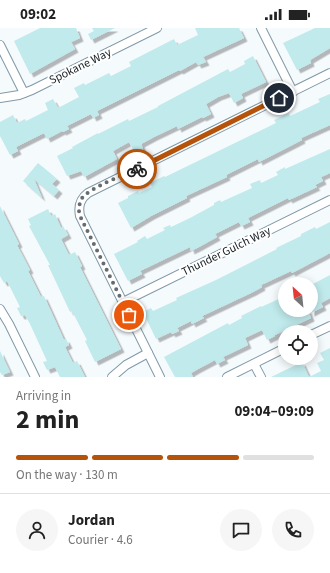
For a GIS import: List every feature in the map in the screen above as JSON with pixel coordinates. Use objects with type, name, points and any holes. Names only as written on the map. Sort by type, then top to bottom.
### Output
[{"type":"street","name":"Spokane Way","points":[[0,98],[24,93],[157,28]]},
{"type":"street","points":[[261,28],[293,92]]},
{"type":"street","points":[[0,45],[24,93]]},
{"type":"street","points":[[160,377],[80,216],[80,203],[83,197],[88,192],[330,73]]},
{"type":"street","name":"Thunder Gulch Way","points":[[123,302],[330,200]]},
{"type":"street","points":[[0,309],[9,324],[34,377]]},
{"type":"street","points":[[318,332],[330,326]]},
{"type":"street","points":[[227,377],[278,352]]},
{"type":"street","points":[[112,377],[126,365],[148,353]]},
{"type":"street","points":[[254,364],[261,377]]},
{"type":"building","points":[[40,28],[76,28],[80,38],[71,42],[75,49],[30,74],[14,41]]},
{"type":"building","points":[[92,28],[115,28],[91,40],[88,34],[94,31]]},
{"type":"building","points":[[195,28],[239,28],[244,38],[203,57],[206,62],[198,65],[196,62],[97,111],[99,115],[93,118],[91,114],[67,126],[69,129],[63,132],[62,131],[47,139],[44,133],[16,147],[18,151],[10,155],[0,136],[0,122],[13,115],[17,123],[25,119],[26,121],[48,110],[45,103],[53,99],[58,108],[79,97],[74,88],[84,83],[85,85],[109,73],[111,76],[131,66],[129,62],[174,39],[177,45],[198,35]]},
{"type":"building","points":[[315,28],[330,28],[330,48],[310,60],[311,63],[297,70],[283,43]]},
{"type":"building","points":[[253,56],[266,82],[241,94],[243,98],[234,103],[229,93],[218,97],[206,104],[211,114],[178,129],[177,126],[154,137],[141,144],[143,149],[135,153],[129,142],[113,151],[117,159],[84,177],[81,171],[67,176],[57,156],[98,133],[128,119],[129,121],[158,107],[228,69],[230,72],[245,64],[244,61]]},
{"type":"building","points":[[330,94],[330,125],[301,138],[302,140],[259,162],[258,159],[226,175],[227,177],[186,196],[187,198],[131,228],[118,203],[128,198],[128,196],[152,187],[150,183],[276,123],[274,120],[289,113],[290,116],[320,102],[318,99]]},
{"type":"building","points":[[330,149],[330,173],[321,177],[323,181],[315,185],[317,187],[289,200],[288,198],[248,218],[250,222],[241,226],[239,222],[215,234],[217,237],[191,251],[190,247],[140,271],[142,274],[128,281],[114,254],[138,242],[137,241],[145,236],[147,239],[165,230],[163,228],[170,225],[171,227],[190,218],[214,205],[214,203],[220,200],[221,202],[252,188],[250,184],[260,180],[261,183],[278,175],[276,172],[285,167],[285,169]]},
{"type":"building","points":[[38,163],[57,179],[52,184],[59,190],[54,196],[34,179],[42,198],[23,181]]},
{"type":"building","points":[[0,206],[19,244],[17,245],[30,270],[28,271],[41,297],[44,296],[64,340],[66,339],[69,345],[65,347],[73,363],[77,361],[85,377],[60,377],[55,367],[47,370],[43,362],[47,361],[30,324],[25,315],[21,316],[17,308],[20,307],[7,281],[4,283],[0,276]]},
{"type":"building","points":[[48,209],[51,216],[55,214],[61,228],[63,226],[68,235],[61,239],[69,255],[75,252],[82,266],[80,267],[121,349],[95,362],[85,341],[87,340],[72,311],[70,312],[48,265],[50,265],[29,226],[31,225],[28,219]]},
{"type":"building","points":[[330,222],[330,253],[292,273],[291,271],[261,285],[262,287],[202,316],[204,318],[192,324],[191,321],[177,328],[179,331],[172,334],[171,332],[156,339],[143,312],[151,308],[153,311],[177,300],[176,298],[216,280],[277,249],[276,248],[301,236],[301,234],[315,227],[316,229]]},
{"type":"building","points":[[330,275],[330,298],[321,303],[323,307],[318,310],[318,281]]},
{"type":"building","points":[[278,299],[278,317],[311,318],[296,325],[278,325],[278,334],[267,340],[262,330],[245,338],[248,345],[223,357],[225,360],[217,364],[215,360],[198,369],[191,373],[193,377],[175,377],[164,357],[228,323],[229,325],[242,318],[241,316]]},
{"type":"building","points":[[330,348],[330,377],[309,377],[321,371],[318,363],[324,360],[320,353]]},
{"type":"building","points":[[0,351],[10,372],[2,375],[0,372]]},
{"type":"building","points":[[296,365],[303,365],[309,377],[271,377]]},
{"type":"way so far","points":[[129,315],[80,216],[79,207],[82,199],[88,192],[137,169]]},
{"type":"route","points":[[137,169],[279,98]]}]
